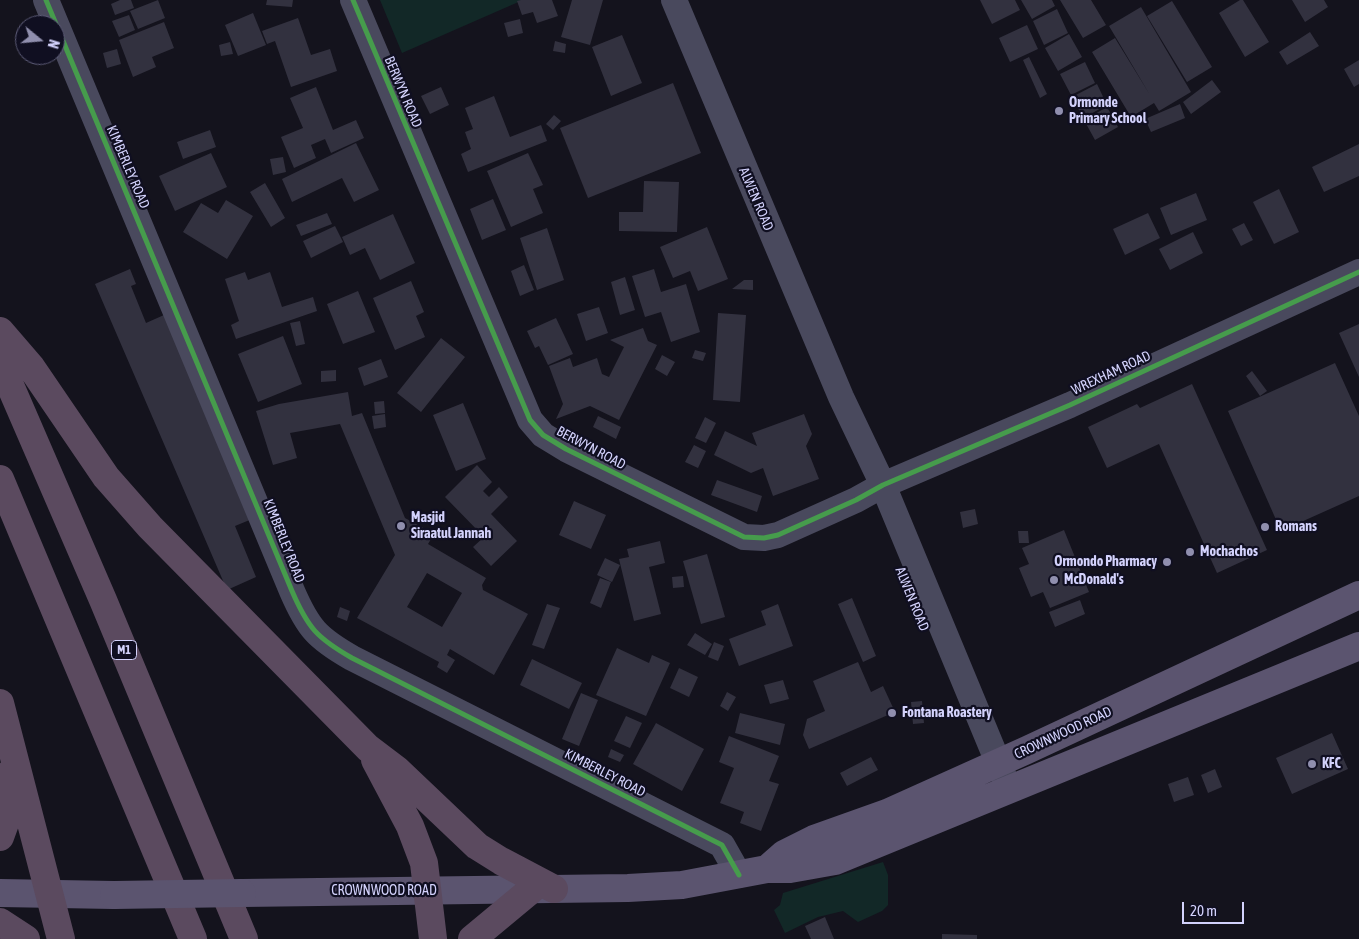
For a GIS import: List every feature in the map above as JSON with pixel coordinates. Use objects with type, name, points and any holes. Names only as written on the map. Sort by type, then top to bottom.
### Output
[{"type":"highway","points":[[0,331],[31,367],[106,477],[150,527],[368,748],[397,770],[477,846],[542,889],[472,939]]},
{"type":"highway","name":"M1","points":[[0,362],[99,591],[244,939]]},
{"type":"highway","points":[[0,479],[193,939]]},
{"type":"highway","points":[[0,703],[61,939]]},
{"type":"highway","points":[[0,837],[8,815],[10,793],[8,732]]},
{"type":"highway","points":[[368,748],[410,826],[424,863],[429,891],[433,939]]},
{"type":"highway","points":[[0,922],[26,939]]},
{"type":"main road","name":"CROWNWOOD ROAD","points":[[767,869],[784,854],[814,839],[887,813],[1148,696],[1359,595]]},
{"type":"main road","name":"CROWNWOOD ROAD","points":[[0,893],[114,894],[628,888],[682,885],[767,869],[790,869],[835,861],[1359,646]]},
{"type":"street","name":"KIMBERLEY ROAD","points":[[46,0],[292,591],[301,612],[316,633],[328,644],[352,658],[722,845],[739,875]]},
{"type":"street","name":"BERWYN ROAD","points":[[353,0],[521,404],[530,420],[543,434],[566,449],[734,534],[750,538],[778,535],[856,500],[877,488]]},
{"type":"street","name":"ALWEN ROAD","points":[[674,0],[877,488],[906,588],[991,766],[1002,794]]},
{"type":"street","name":"WREXHAM ROAD","points":[[877,488],[1070,405],[1359,272]]},
{"type":"green space","points":[[380,0],[523,0],[402,53]]},
{"type":"green space","points":[[883,862],[888,875],[888,905],[882,911],[858,922],[843,911],[818,917],[785,933],[774,910],[780,905],[783,893]]},
{"type":"building","points":[[120,0],[131,0],[134,8],[115,15],[111,4]]},
{"type":"building","points":[[158,0],[165,18],[138,29],[130,11]]},
{"type":"building","points":[[267,0],[293,0],[292,7],[266,5]]},
{"type":"building","points":[[552,0],[558,16],[537,23],[533,12],[522,15],[517,1]]},
{"type":"building","points":[[572,0],[603,0],[590,45],[561,37]]},
{"type":"building","points":[[980,0],[1015,0],[1020,10],[992,24]]},
{"type":"building","points":[[1021,0],[1052,0],[1055,6],[1032,19]]},
{"type":"building","points":[[1060,0],[1091,0],[1106,25],[1083,38]]},
{"type":"building","points":[[1243,0],[1269,42],[1245,57],[1219,13]]},
{"type":"building","points":[[1292,0],[1324,0],[1328,7],[1305,22]]},
{"type":"building","points":[[1172,1],[1212,67],[1187,82],[1147,16]]},
{"type":"building","points":[[1141,7],[1191,92],[1159,111],[1154,103],[1131,117],[1092,52],[1115,38],[1150,95],[1109,26]]},
{"type":"building","points":[[1057,9],[1068,33],[1044,45],[1033,21]]},
{"type":"building","points":[[253,13],[266,45],[238,56],[225,25]]},
{"type":"building","points":[[129,15],[135,30],[119,37],[112,21]]},
{"type":"building","points":[[298,18],[311,55],[330,49],[337,71],[291,87],[275,41],[267,44],[262,31]]},
{"type":"building","points":[[520,19],[523,33],[508,37],[504,23]]},
{"type":"building","points":[[164,22],[174,48],[152,57],[156,67],[133,77],[119,40]]},
{"type":"building","points":[[1027,25],[1038,49],[1010,62],[999,38]]},
{"type":"building","points":[[1310,32],[1319,46],[1287,65],[1279,52]]},
{"type":"building","points":[[1069,34],[1082,57],[1058,71],[1045,48]]},
{"type":"building","points":[[622,35],[642,83],[611,96],[592,47]]},
{"type":"building","points":[[555,41],[566,44],[565,53],[553,51]]},
{"type":"building","points":[[230,42],[233,54],[221,56],[219,45]]},
{"type":"building","points":[[117,49],[121,64],[107,68],[103,53]]},
{"type":"building","points":[[1029,57],[1047,94],[1040,98],[1023,60]]},
{"type":"building","points":[[1359,60],[1359,84],[1354,87],[1344,69]]},
{"type":"building","points":[[1085,62],[1095,83],[1071,95],[1060,74]]},
{"type":"building","points":[[1212,80],[1221,92],[1191,114],[1183,102]]},
{"type":"building","points":[[673,83],[701,153],[588,198],[560,128]]},
{"type":"building","points":[[1097,84],[1107,105],[1083,118],[1072,97]]},
{"type":"building","points":[[316,87],[333,130],[356,120],[364,138],[331,153],[325,139],[311,145],[316,158],[294,168],[281,137],[303,128],[290,98]]},
{"type":"building","points":[[441,87],[449,105],[430,114],[421,96]]},
{"type":"building","points":[[494,96],[510,137],[541,125],[547,141],[468,172],[461,154],[471,149],[465,132],[473,129],[465,108]]},
{"type":"building","points":[[1180,104],[1185,118],[1151,132],[1145,119]]},
{"type":"building","points":[[1107,107],[1118,127],[1095,140],[1084,120]]},
{"type":"building","points":[[554,115],[561,121],[553,130],[546,124]]},
{"type":"building","points":[[210,130],[216,147],[183,159],[177,142]]},
{"type":"building","points":[[356,143],[379,190],[354,202],[342,178],[292,202],[282,179]]},
{"type":"building","points":[[1359,144],[1359,176],[1324,192],[1312,167]]},
{"type":"building","points":[[211,153],[227,187],[175,211],[159,176]]},
{"type":"building","points":[[528,153],[543,185],[533,189],[543,213],[511,227],[487,171]]},
{"type":"building","points":[[283,157],[286,172],[273,175],[270,159]]},
{"type":"building","points":[[644,181],[679,182],[677,232],[619,231],[619,212],[643,212]]},
{"type":"building","points":[[265,183],[285,218],[271,227],[250,192]]},
{"type":"building","points":[[1279,189],[1299,232],[1274,244],[1253,202]]},
{"type":"building","points":[[1196,193],[1207,220],[1171,235],[1160,208]]},
{"type":"building","points":[[493,199],[506,230],[482,240],[470,209]]},
{"type":"building","points":[[226,200],[253,216],[227,259],[183,232],[201,203],[218,213]]},
{"type":"building","points":[[327,213],[332,224],[301,236],[296,225]]},
{"type":"building","points":[[1148,213],[1160,238],[1125,255],[1113,229]]},
{"type":"building","points":[[393,214],[415,263],[380,280],[365,248],[350,255],[342,237]]},
{"type":"building","points":[[1244,223],[1253,240],[1241,246],[1232,229]]},
{"type":"building","points":[[335,226],[343,242],[311,258],[303,241]]},
{"type":"building","points":[[707,227],[728,279],[698,291],[690,271],[673,278],[660,247]]},
{"type":"building","points":[[547,228],[564,280],[537,290],[520,238]]},
{"type":"building","points":[[1193,232],[1203,253],[1170,270],[1159,249]]},
{"type":"building","points":[[524,265],[534,290],[520,296],[511,271]]},
{"type":"building","points":[[130,269],[136,284],[131,286],[146,323],[164,315],[252,519],[235,526],[256,577],[227,590],[95,284]]},
{"type":"building","points":[[654,269],[661,292],[686,284],[700,332],[671,342],[661,312],[645,317],[632,276]]},
{"type":"building","points":[[245,272],[248,280],[270,272],[282,307],[313,297],[317,311],[236,339],[231,325],[239,321],[225,279]]},
{"type":"building","points":[[625,277],[635,310],[620,315],[611,282]]},
{"type":"building","points":[[744,280],[753,280],[753,290],[732,289]]},
{"type":"building","points":[[411,281],[424,312],[416,316],[425,337],[395,350],[373,298]]},
{"type":"building","points":[[358,291],[375,332],[343,344],[327,304]]},
{"type":"building","points":[[599,307],[608,333],[586,341],[577,314]]},
{"type":"building","points":[[718,313],[746,315],[740,402],[713,400]]},
{"type":"building","points":[[556,318],[573,354],[548,365],[539,346],[535,348],[527,331]]},
{"type":"building","points":[[300,321],[305,344],[296,346],[290,323]]},
{"type":"building","points":[[1359,324],[1359,377],[1339,333]]},
{"type":"building","points":[[643,328],[648,341],[657,345],[619,420],[590,406],[556,419],[563,404],[549,366],[570,358],[573,367],[597,358],[602,374],[609,377],[624,347],[610,340]]},
{"type":"building","points":[[283,336],[302,384],[258,402],[238,354]]},
{"type":"building","points":[[441,338],[465,357],[421,412],[397,393]]},
{"type":"building","points":[[695,350],[706,353],[703,361],[692,358]]},
{"type":"building","points":[[662,355],[675,362],[667,376],[655,369]]},
{"type":"building","points":[[381,359],[388,377],[364,386],[358,368]]},
{"type":"building","points":[[1335,363],[1359,416],[1359,496],[1281,531],[1228,411]]},
{"type":"building","points":[[336,370],[336,381],[321,382],[321,371]]},
{"type":"building","points":[[1252,371],[1267,391],[1260,396],[1246,376]]},
{"type":"building","points":[[1192,384],[1267,550],[1217,573],[1159,444],[1107,468],[1088,427],[1137,404],[1140,408]]},
{"type":"building","name":"Masjid Siraatul Jannah","points":[[348,392],[352,416],[362,413],[405,518],[434,534],[428,544],[486,578],[482,585],[483,590],[528,614],[494,675],[450,649],[447,655],[455,660],[447,673],[437,667],[439,662],[357,618],[395,555],[340,424],[290,433],[297,458],[273,465],[256,411],[279,404]],"holes":[[[427,573],[462,593],[442,627],[407,607]]]},
{"type":"building","points":[[384,401],[385,413],[375,414],[374,402]]},
{"type":"building","points":[[463,403],[486,459],[456,471],[433,415]]},
{"type":"building","points":[[385,414],[386,427],[374,429],[372,416]]},
{"type":"building","points":[[804,414],[812,434],[806,446],[819,479],[773,496],[763,468],[751,473],[714,455],[725,431],[757,446],[752,433]]},
{"type":"building","points":[[598,416],[621,427],[616,439],[593,427]]},
{"type":"building","points":[[705,417],[716,423],[706,443],[695,438]]},
{"type":"building","points":[[694,445],[706,451],[698,468],[685,462]]},
{"type":"building","points":[[477,465],[492,482],[483,491],[489,497],[499,487],[508,497],[491,514],[517,541],[491,566],[473,547],[484,537],[445,497]]},
{"type":"building","points":[[717,480],[762,496],[757,512],[711,495]]},
{"type":"building","points":[[574,501],[606,515],[591,549],[559,535]]},
{"type":"building","points":[[975,509],[978,524],[963,528],[960,512]]},
{"type":"building","name":"McDonald's","points":[[1064,530],[1089,592],[1050,608],[1043,592],[1031,597],[1019,568],[1029,564],[1022,548]]},
{"type":"building","points":[[1018,531],[1028,531],[1029,543],[1019,543]]},
{"type":"building","points":[[660,541],[665,563],[649,567],[661,614],[634,621],[619,559],[629,557],[627,549]]},
{"type":"building","points":[[707,554],[725,617],[701,624],[683,561]]},
{"type":"building","points":[[605,558],[620,565],[612,582],[597,575]]},
{"type":"building","points":[[683,576],[684,587],[673,588],[672,577]]},
{"type":"building","points":[[600,578],[611,582],[601,608],[590,603]]},
{"type":"building","points":[[852,598],[876,656],[863,662],[838,604]]},
{"type":"building","points":[[1080,600],[1085,614],[1055,627],[1049,612]]},
{"type":"building","points":[[547,604],[560,608],[544,649],[532,645]]},
{"type":"building","points":[[778,604],[793,646],[739,666],[729,639],[766,625],[761,611]]},
{"type":"building","points":[[340,607],[350,611],[347,621],[337,617]]},
{"type":"building","points":[[695,633],[712,644],[705,655],[687,645]]},
{"type":"building","points":[[714,642],[724,646],[718,661],[708,657]]},
{"type":"building","points":[[617,648],[649,663],[652,655],[670,663],[646,716],[596,695]]},
{"type":"building","points":[[532,659],[582,683],[569,709],[520,685]]},
{"type":"building","points":[[858,662],[871,692],[883,686],[895,712],[809,749],[803,735],[807,719],[825,711],[813,681]]},
{"type":"building","points":[[679,668],[698,677],[689,697],[670,688]]},
{"type":"building","points":[[783,680],[789,699],[770,704],[764,685]]},
{"type":"building","points":[[727,692],[736,697],[728,711],[720,706]]},
{"type":"building","points":[[581,693],[598,700],[579,746],[562,739]]},
{"type":"building","points":[[922,701],[924,723],[913,724],[911,702]]},
{"type":"building","points":[[740,713],[785,724],[780,745],[735,733]]},
{"type":"building","points":[[626,716],[642,723],[630,748],[614,741]]},
{"type":"building","points":[[656,723],[704,749],[682,791],[633,764]]},
{"type":"building","name":"KFC","points":[[1332,733],[1348,769],[1292,794],[1276,758]]},
{"type":"building","points":[[729,736],[779,756],[769,781],[779,784],[761,831],[740,823],[744,812],[720,803],[734,768],[719,762]]},
{"type":"building","points":[[611,749],[624,755],[620,762],[608,757]]},
{"type":"building","points":[[871,757],[878,770],[847,786],[840,773]]},
{"type":"building","points":[[1215,769],[1222,787],[1208,793],[1201,775]]},
{"type":"building","points":[[1188,777],[1194,795],[1174,802],[1168,784]]},
{"type":"building","points":[[825,917],[834,939],[811,939],[805,926]]},
{"type":"building","points":[[942,934],[977,935],[977,939],[942,939]]},
{"type":"cycle path","points":[[46,0],[292,591],[303,614],[315,631],[330,644],[352,658],[722,845],[739,875]]},
{"type":"cycle path","points":[[353,0],[530,420],[543,435],[566,449],[744,537],[764,538],[778,535],[856,500],[883,485],[1070,405],[1359,272]]},
{"type":"place","name":"Ormonde Primary School","points":[[1059,111]]},
{"type":"place","name":"Masjid Siraatul Jannah","points":[[401,526]]},
{"type":"place","name":"Romans","points":[[1265,527]]},
{"type":"place","name":"Mochachos","points":[[1190,552]]},
{"type":"place","name":"Ormondo Pharmacy","points":[[1167,562]]},
{"type":"place","name":"McDonald's","points":[[1054,580]]},
{"type":"place","name":"Fontana Roastery","points":[[892,713]]},
{"type":"place","name":"KFC","points":[[1312,764]]}]
